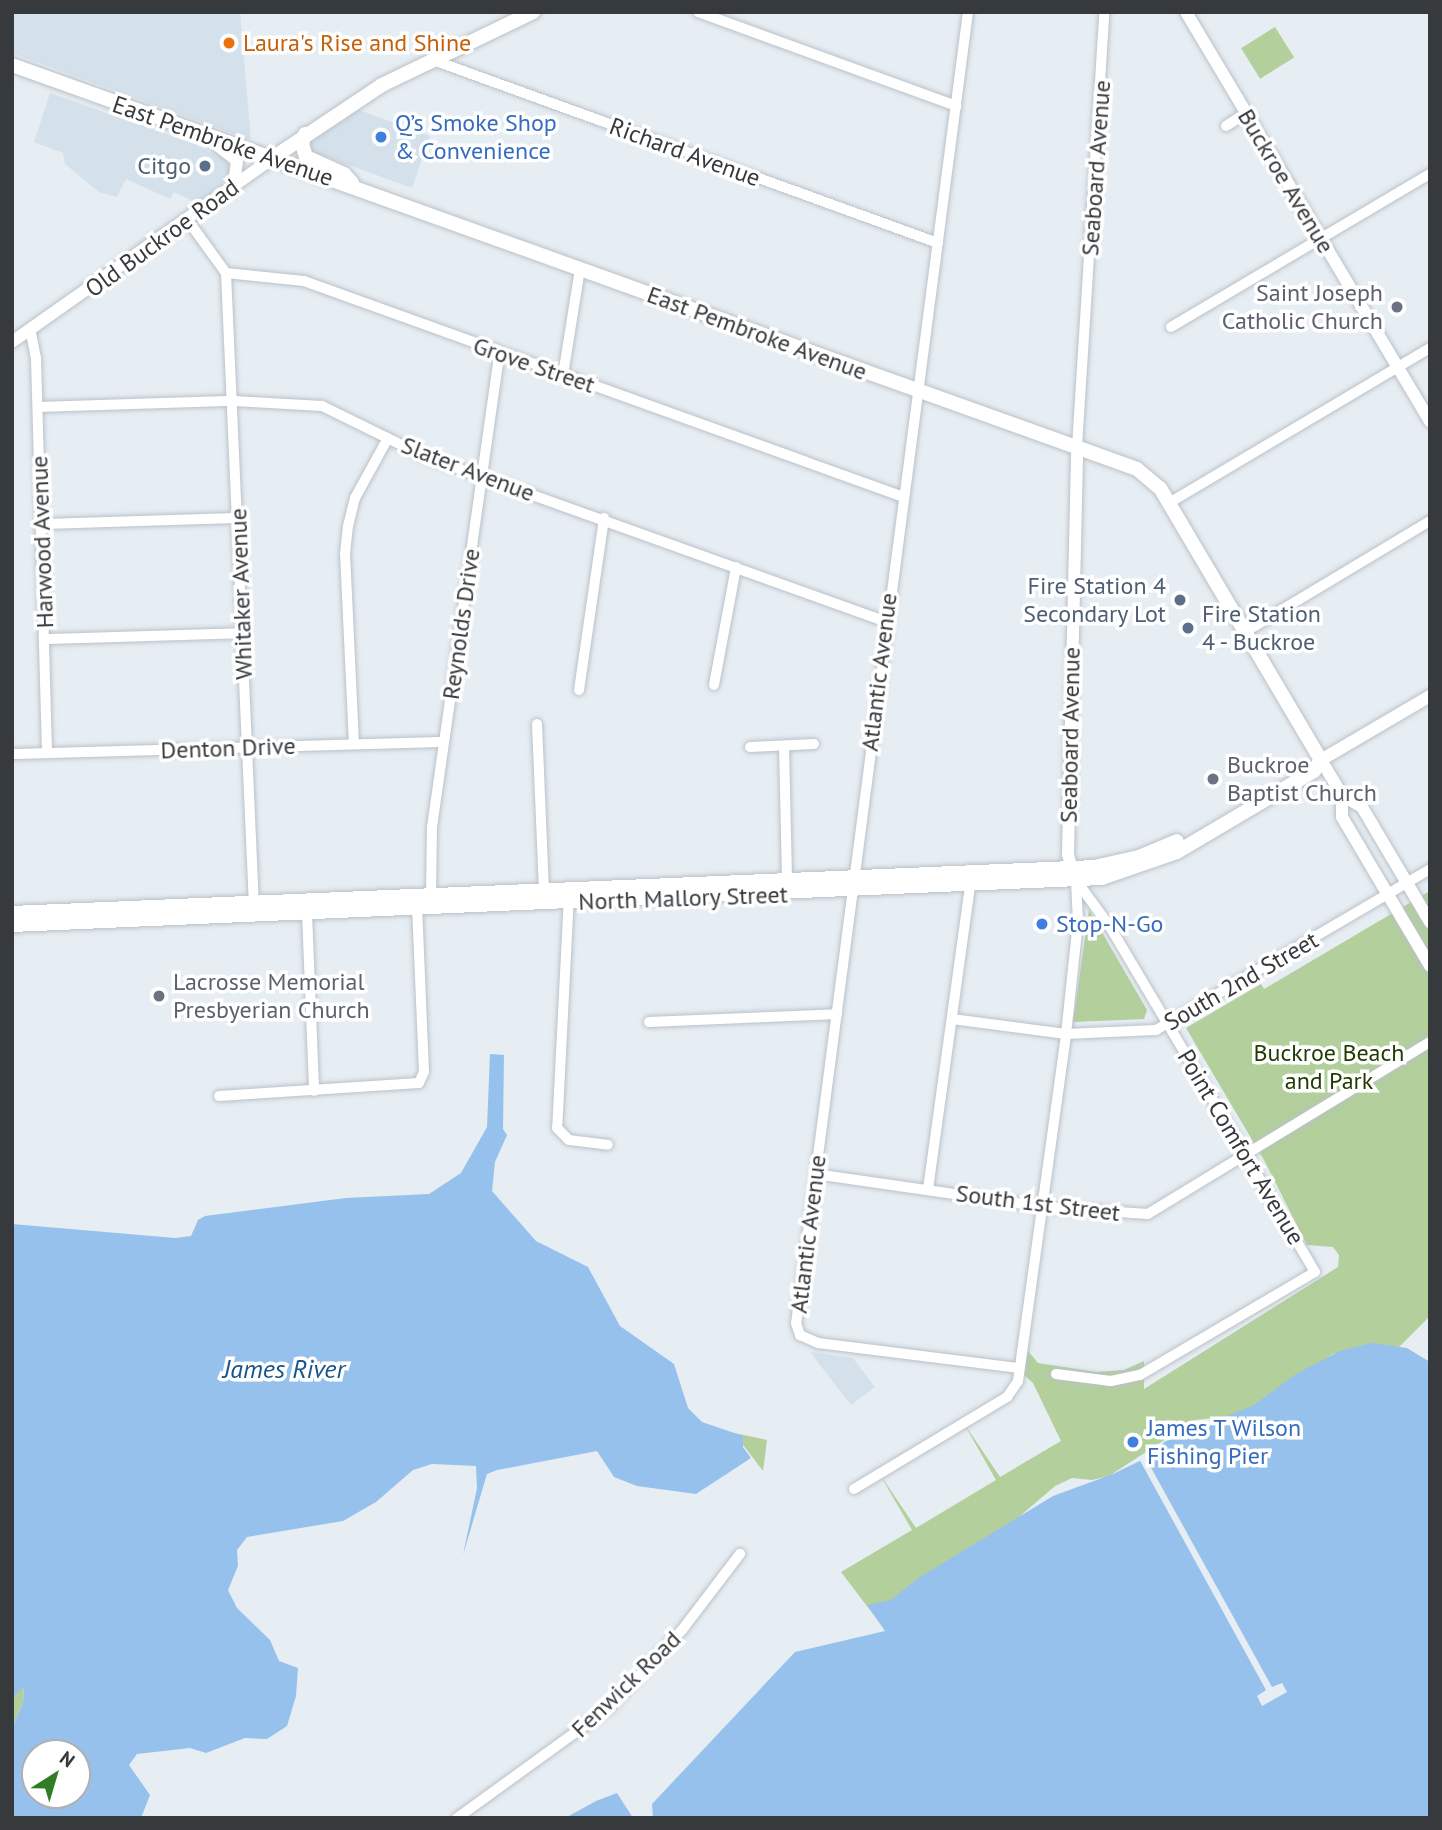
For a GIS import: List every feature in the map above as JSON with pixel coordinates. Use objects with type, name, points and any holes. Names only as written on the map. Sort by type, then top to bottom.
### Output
[{"type":"main road","name":"Old Buckroe Road","points":[[271,159],[305,134],[432,60],[533,12]]},
{"type":"main road","name":"East Pembroke Avenue","points":[[12,65],[1145,473],[1168,503],[1321,760]]},
{"type":"main road","points":[[305,134],[302,144],[306,157],[344,174],[355,187]]},
{"type":"main road","name":"North Mallory Street","points":[[12,925],[544,891],[569,897],[787,880],[970,886],[1073,874],[1121,863],[1167,846],[1309,762],[1321,760]]},
{"type":"main road","name":"North Mallory Street","points":[[12,913],[254,909],[307,913],[421,900],[569,897],[1073,874]]},
{"type":"street","points":[[698,12],[956,106]]},
{"type":"street","name":"Atlantic Avenue","points":[[968,12],[901,496],[854,884],[815,1174],[798,1332],[818,1343],[1019,1368]]},
{"type":"street","name":"Seaboard Avenue","points":[[854,1489],[1007,1397],[1016,1386],[1043,1207],[1078,921],[1073,874],[1076,447],[1104,12]]},
{"type":"street","name":"Buckroe Avenue","points":[[1186,12],[1430,422]]},
{"type":"street","name":"Richard Avenue","points":[[432,60],[938,243]]},
{"type":"street","points":[[1226,126],[1246,113]]},
{"type":"street","points":[[203,135],[237,161],[234,186]]},
{"type":"street","name":"Old Buckroe Road","points":[[12,342],[31,333],[271,159]]},
{"type":"street","points":[[1171,327],[1430,174]]},
{"type":"street","points":[[187,219],[226,273]]},
{"type":"street","points":[[563,375],[580,269]]},
{"type":"street","name":"Grove Street","points":[[226,273],[304,281],[499,354],[901,496]]},
{"type":"street","name":"Whitaker Avenue","points":[[226,273],[234,401],[254,909]]},
{"type":"street","name":"Harwood Avenue","points":[[31,333],[38,407],[47,753]]},
{"type":"street","points":[[1168,503],[1430,348]]},
{"type":"street","name":"Reynolds Drive","points":[[314,1091],[408,1087],[422,1078],[421,900],[499,354]]},
{"type":"street","name":"Slater Avenue","points":[[38,407],[234,401],[322,406],[426,457],[604,518],[886,622]]},
{"type":"street","points":[[354,744],[346,540],[355,498],[388,438]]},
{"type":"street","points":[[42,524],[238,518]]},
{"type":"street","points":[[579,691],[604,518]]},
{"type":"street","points":[[1245,632],[1430,521]]},
{"type":"street","points":[[714,685],[736,567]]},
{"type":"street","points":[[46,639],[243,633]]},
{"type":"street","name":"North Mallory Street","points":[[1321,760],[1430,696]]},
{"type":"street","points":[[537,724],[544,891]]},
{"type":"street","name":"Denton Drive","points":[[12,754],[444,742]]},
{"type":"street","points":[[750,747],[814,744]]},
{"type":"street","points":[[784,746],[787,880]]},
{"type":"street","name":"East Pembroke Avenue","points":[[1321,760],[1342,795],[1362,807],[1430,922]]},
{"type":"street","name":"East Pembroke Avenue","points":[[1342,795],[1342,817],[1430,966]]},
{"type":"street","name":"South 2nd Street","points":[[952,1019],[1066,1034],[1156,1030],[1430,869]]},
{"type":"street","name":"Point Comfort Avenue","points":[[1056,1374],[1111,1381],[1140,1375],[1315,1272],[1096,904],[1073,874]]},
{"type":"street","points":[[928,1189],[970,886]]},
{"type":"street","points":[[569,897],[558,1128],[569,1140],[608,1145]]},
{"type":"street","points":[[219,1096],[314,1091],[307,913]]},
{"type":"street","points":[[649,1022],[837,1014]]},
{"type":"street","name":"South 1st Street","points":[[815,1174],[1043,1207],[1149,1214],[1244,1153],[1430,1042]]},
{"type":"street","name":"Fenwick Road","points":[[457,1818],[609,1708],[682,1630],[740,1554]]},
{"type":"shaded area","points":[[12,12],[240,12],[251,140],[12,53]]},
{"type":"shaded area","points":[[50,93],[194,144],[227,160],[231,176],[197,203],[174,192],[170,199],[126,179],[117,197],[99,192],[65,164],[63,153],[34,142]]},
{"type":"shaded area","points":[[359,110],[430,136],[412,188],[310,151],[311,142]]},
{"type":"shaded area","points":[[810,1352],[853,1358],[875,1387],[851,1405]]},
{"type":"green space","points":[[1275,27],[1294,58],[1260,79],[1241,48]]},
{"type":"green space","name":"Buckroe Beach and Park","points":[[1430,891],[1430,1316],[1384,1362],[1347,1351],[1333,1354],[1224,1428],[1214,1418],[1195,1420],[1109,1476],[1092,1480],[1072,1478],[1055,1486],[886,1631],[841,1572],[912,1530],[879,1473],[916,1528],[996,1480],[963,1422],[1000,1477],[1061,1441],[1033,1383],[1024,1375],[1028,1351],[1038,1363],[1096,1372],[1124,1370],[1144,1361],[1144,1389],[1338,1267],[1339,1255],[1333,1247],[1307,1245],[1264,1160],[1186,1028],[1261,984],[1264,989]]},
{"type":"green space","points":[[1089,910],[1147,1010],[1144,1019],[1073,1022]]},
{"type":"green space","points":[[734,1433],[767,1440],[763,1471]]},
{"type":"green space","points":[[24,1686],[23,1703],[12,1728],[12,1698]]},
{"type":"water","name":"James River","points":[[490,1054],[504,1055],[503,1129],[507,1135],[495,1162],[492,1191],[536,1241],[588,1267],[620,1326],[674,1364],[688,1408],[702,1422],[743,1436],[743,1447],[751,1458],[696,1494],[637,1486],[614,1477],[597,1451],[497,1470],[487,1474],[463,1555],[477,1488],[476,1466],[432,1464],[413,1470],[376,1502],[343,1521],[247,1537],[237,1550],[238,1566],[228,1590],[237,1608],[270,1640],[279,1661],[298,1668],[296,1696],[287,1726],[267,1739],[245,1738],[206,1753],[190,1748],[137,1754],[129,1765],[150,1795],[141,1818],[12,1818],[12,1728],[23,1703],[24,1687],[12,1698],[12,1224],[175,1238],[191,1236],[198,1220],[205,1216],[346,1198],[429,1194],[461,1173],[487,1127]]},
{"type":"water","points":[[1372,1343],[1407,1348],[1430,1362],[1430,1818],[653,1818],[652,1804],[795,1652],[885,1631],[867,1605],[891,1600],[917,1579],[1053,1496],[1113,1474],[1158,1452],[1164,1442],[1254,1405],[1296,1374],[1340,1351]]},
{"type":"water","points":[[617,1793],[633,1818],[565,1818],[596,1801]]},
{"type":"pier","points":[[1144,1455],[1272,1687],[1282,1683],[1287,1692],[1262,1706],[1257,1696],[1266,1690],[1138,1457]]},
{"type":"place","name":"Laura's Rise and Shine","points":[[229,43]]},
{"type":"place","name":"Q’s Smoke Shop & Convenience","points":[[381,137]]},
{"type":"place","name":"Citgo","points":[[205,166]]},
{"type":"place","name":"Saint Joseph Catholic Church","points":[[1397,307]]},
{"type":"place","name":"Fire Station 4 Secondary Lot","points":[[1180,600]]},
{"type":"place","name":"Fire Station 4 - Buckroe","points":[[1188,628]]},
{"type":"place","name":"Buckroe Baptist Church","points":[[1213,779]]},
{"type":"place","name":"Stop-N-Go","points":[[1042,924]]},
{"type":"place","name":"Lacrosse Memorial Presbyerian Church","points":[[159,996]]},
{"type":"place","name":"James T Wilson Fishing Pier","points":[[1133,1442]]}]
